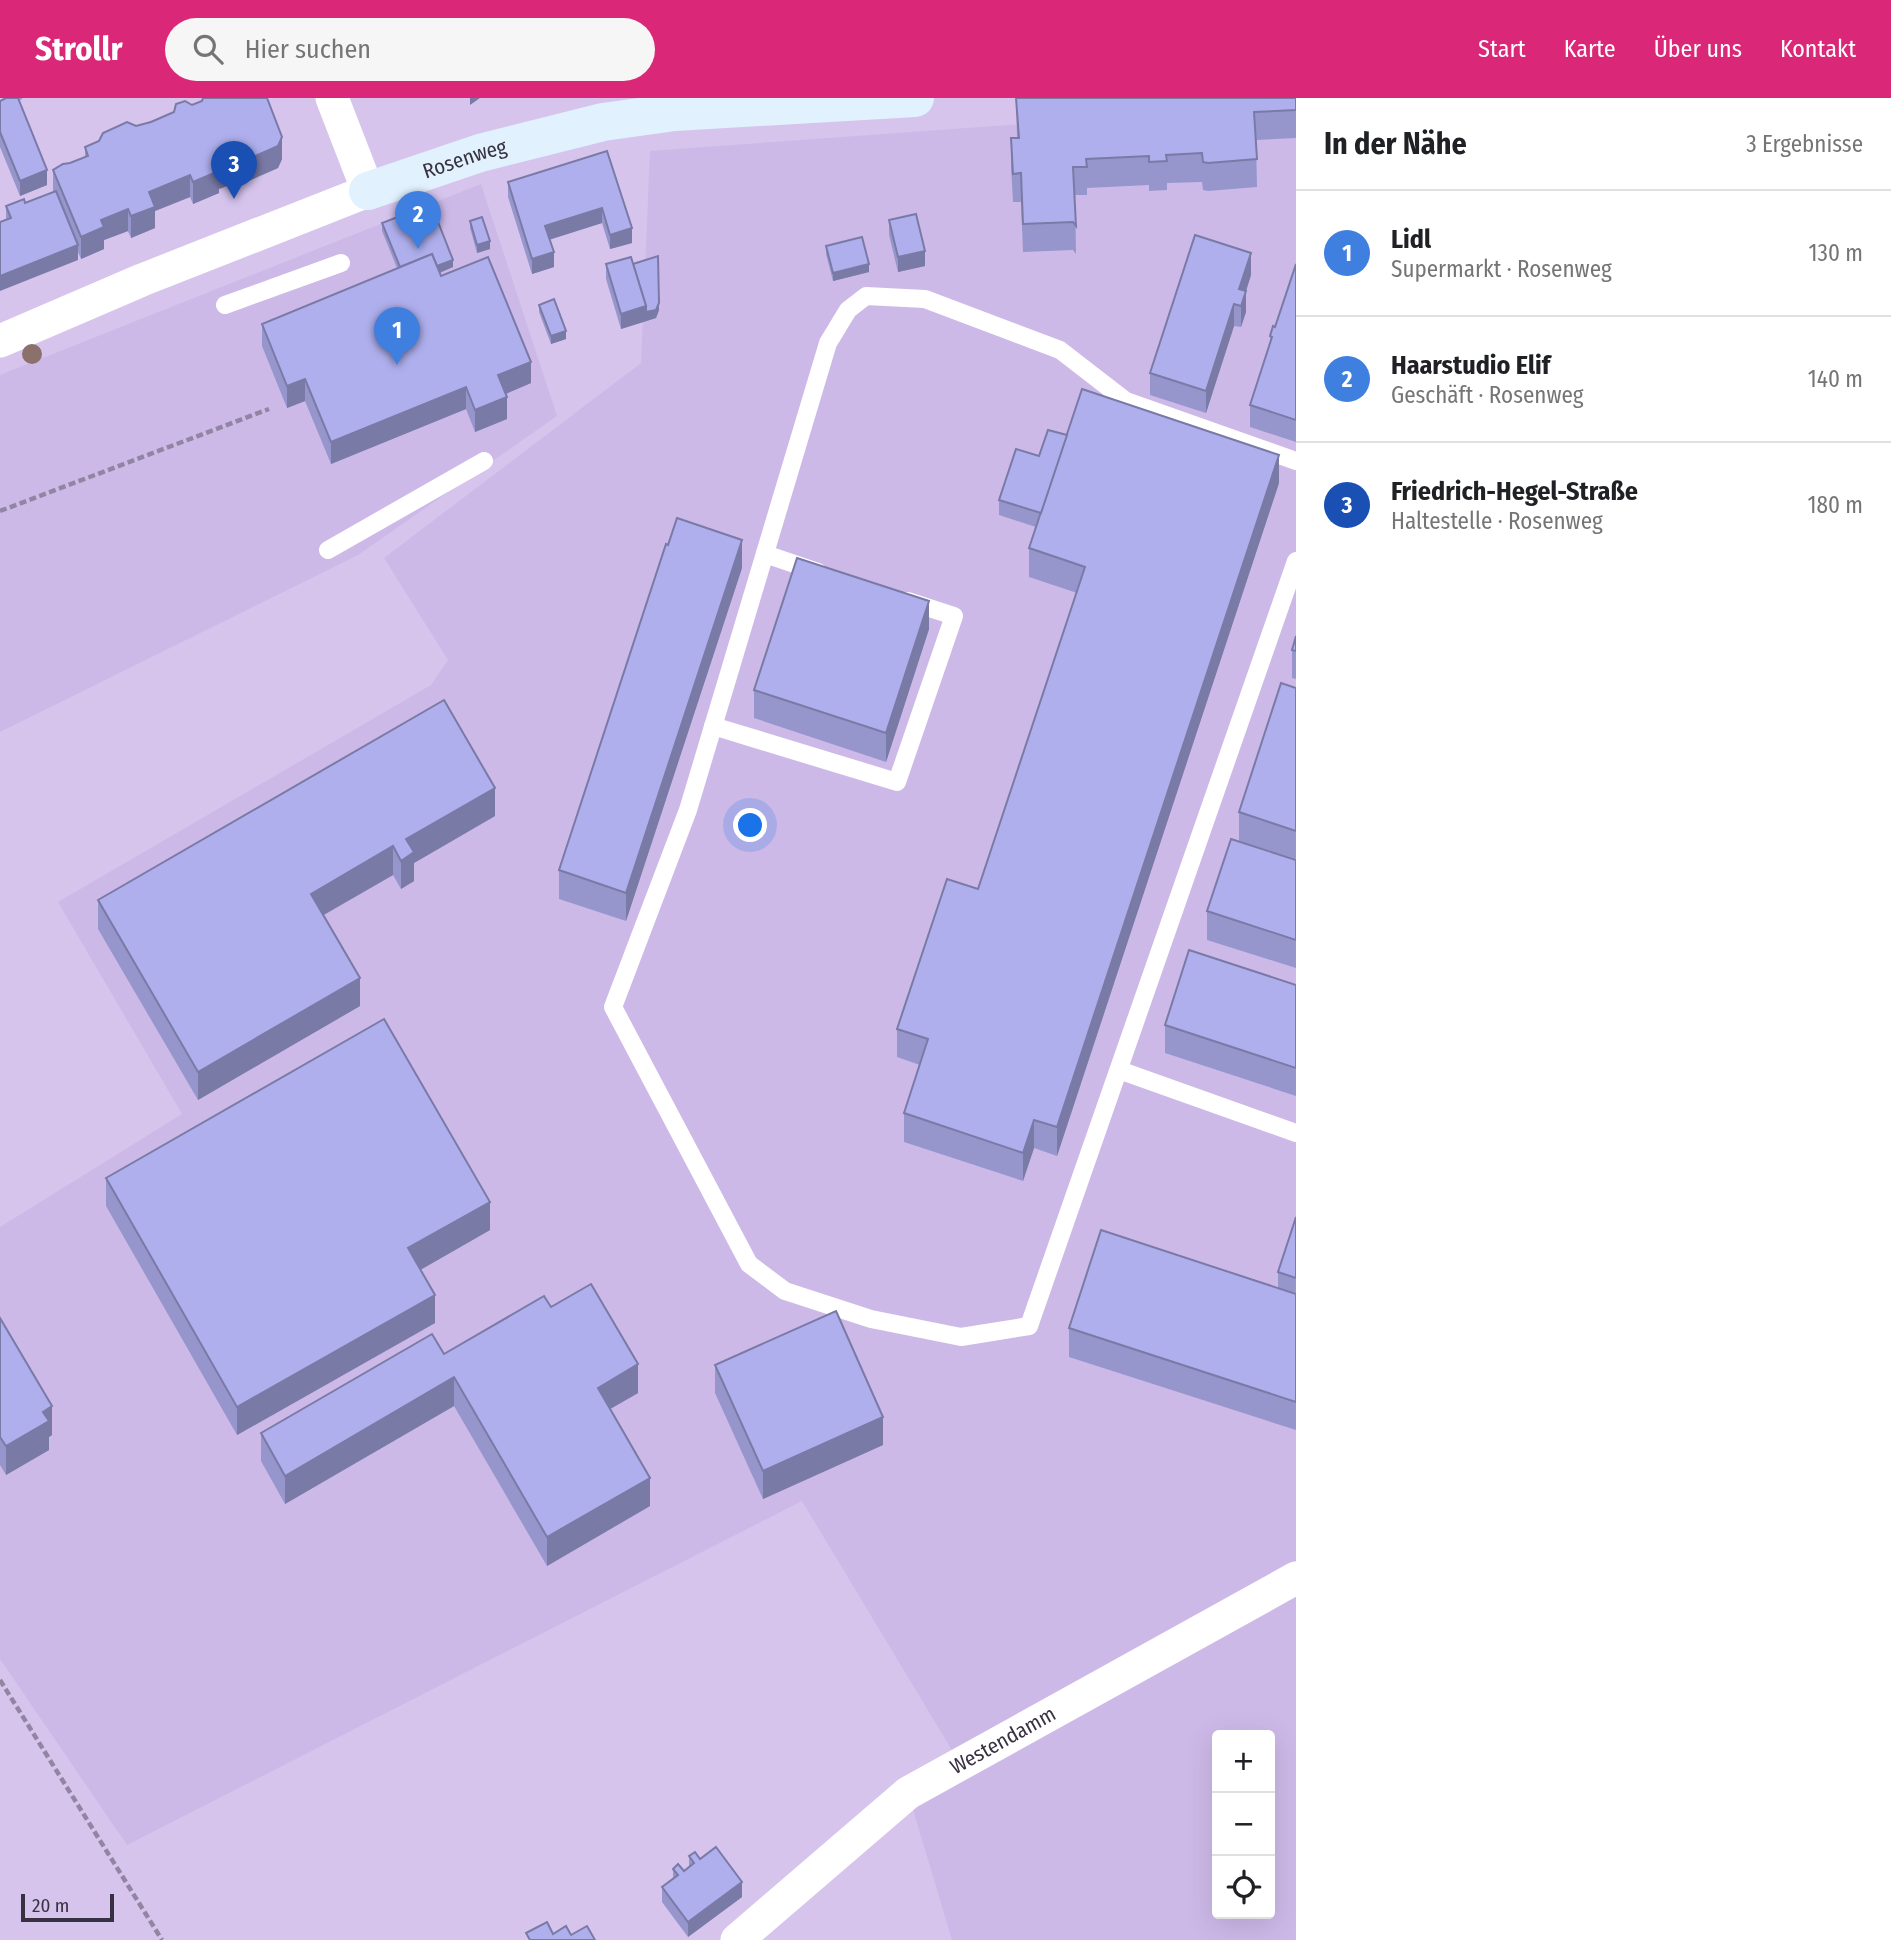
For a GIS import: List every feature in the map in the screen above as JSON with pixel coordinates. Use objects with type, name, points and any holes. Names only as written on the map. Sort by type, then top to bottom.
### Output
[{"type":"street","points":[[332,98],[368,191]]},
{"type":"street","name":"Rosenweg","points":[[0,341],[142,280],[368,191],[480,153],[603,122],[675,112],[915,98]]},
{"type":"street","name":"Westendamm","points":[[737,1940],[908,1793],[1296,1577]]},
{"type":"lane","points":[[225,305],[341,263]]},
{"type":"lane","points":[[1296,461],[1126,401],[1059,350],[925,299],[866,296],[848,310],[828,343],[688,810],[613,1007],[749,1264],[785,1291],[871,1319],[961,1337],[1029,1326],[1296,561]]},
{"type":"lane","points":[[328,550],[484,461]]},
{"type":"lane","points":[[765,554],[840,579]]},
{"type":"lane","points":[[713,726],[897,782],[954,616],[891,596]]},
{"type":"lane","points":[[1119,1070],[1296,1133]]},
{"type":"path","points":[[0,511],[269,409]]},
{"type":"path","points":[[0,1679],[162,1940]]},
{"type":"shaded area","points":[[1296,104],[1296,1940],[952,1940],[908,1793],[962,1767],[802,1501],[127,1845],[0,1659],[0,1227],[182,1114],[58,902],[431,685],[448,660],[384,558],[641,363],[650,151]]},
{"type":"shaded area","points":[[481,184],[557,416],[358,555],[0,732],[0,375]]},
{"type":"building","points":[[18,98],[47,170],[20,181],[0,132],[0,101]]},
{"type":"building","points":[[203,98],[267,98],[282,137],[278,146],[246,160],[245,157],[218,168],[219,171],[193,182],[190,175],[149,192],[155,207],[131,216],[128,209],[101,220],[104,227],[81,237],[53,170],[88,156],[85,147],[99,141],[103,133],[127,122],[136,126],[151,122],[174,112],[176,104],[185,101],[192,105]]},
{"type":"building","points":[[1016,98],[1296,98],[1296,110],[1254,112],[1257,159],[1208,163],[1203,162],[1202,153],[1166,155],[1167,161],[1149,162],[1149,156],[1086,159],[1087,167],[1073,167],[1076,226],[1073,222],[1023,224],[1021,173],[1013,174],[1011,138],[1019,138]]},
{"type":"building","points":[[607,151],[632,228],[610,235],[602,208],[545,226],[554,252],[532,259],[508,182]]},
{"type":"building","points":[[56,191],[78,245],[0,276],[0,222],[11,218],[6,206],[24,199],[25,203]]},
{"type":"building","points":[[431,204],[453,260],[437,266],[432,254],[400,267],[382,223]]},
{"type":"building","points":[[916,214],[925,251],[898,257],[889,220]]},
{"type":"building","points":[[482,217],[490,241],[477,245],[470,221]]},
{"type":"building","points":[[1195,235],[1251,253],[1239,289],[1246,291],[1241,306],[1234,304],[1206,391],[1150,373]]},
{"type":"building","points":[[862,237],[869,264],[833,273],[826,246]]},
{"type":"building","points":[[432,254],[441,276],[488,257],[531,362],[498,375],[507,397],[475,410],[466,387],[331,442],[305,379],[287,386],[262,324]]},
{"type":"building","points":[[658,256],[659,303],[656,310],[646,312],[633,264]]},
{"type":"building","points":[[631,257],[646,306],[621,314],[606,264]]},
{"type":"building","points":[[1296,264],[1296,420],[1250,405],[1272,337],[1273,326],[1275,327]]},
{"type":"building","points":[[554,299],[566,331],[551,336],[539,305]]},
{"type":"building","points":[[1082,389],[1279,455],[1057,1127],[1034,1120],[1023,1153],[904,1113],[928,1039],[897,1029],[947,879],[978,889],[1085,567],[1029,548]]},
{"type":"building","points":[[1048,430],[1067,435],[1041,513],[999,500],[1016,449],[1039,456]]},
{"type":"building","points":[[677,518],[742,540],[626,893],[559,870],[666,544],[668,545]]},
{"type":"building","points":[[797,558],[929,601],[886,733],[754,690]]},
{"type":"building","points":[[1281,683],[1296,688],[1296,831],[1239,812]]},
{"type":"building","points":[[444,700],[495,788],[406,839],[414,852],[401,861],[393,846],[311,894],[360,978],[198,1072],[98,900]]},
{"type":"building","points":[[1231,839],[1296,860],[1296,940],[1207,911]]},
{"type":"building","points":[[1189,950],[1296,985],[1296,1068],[1165,1025]]},
{"type":"building","points":[[384,1019],[490,1202],[408,1248],[435,1295],[237,1407],[106,1178]]},
{"type":"building","points":[[1296,1217],[1296,1278],[1278,1272]]},
{"type":"building","points":[[1101,1230],[1296,1294],[1296,1402],[1069,1328]]},
{"type":"building","points":[[591,1284],[638,1364],[598,1388],[650,1478],[547,1537],[454,1377],[285,1476],[261,1433],[432,1334],[444,1354],[544,1296],[551,1307]]},
{"type":"building","points":[[836,1311],[883,1417],[763,1471],[715,1365]]},
{"type":"building","points":[[0,1318],[52,1406],[43,1412],[49,1421],[6,1446],[0,1437]]},
{"type":"building","points":[[716,1847],[742,1882],[688,1922],[662,1887],[678,1875],[673,1869],[678,1864],[684,1871],[694,1863],[689,1856],[695,1852],[700,1859]]},
{"type":"building","points":[[547,1922],[553,1934],[566,1926],[571,1935],[587,1926],[595,1940],[530,1940],[526,1933]]},
{"type":"place","name":"Friedrich-Hegel-Straße","points":[[234,199]]},
{"type":"place","name":"Haarstudio Elif","points":[[418,249]]},
{"type":"place","name":"Lidl","points":[[397,365]]}]
